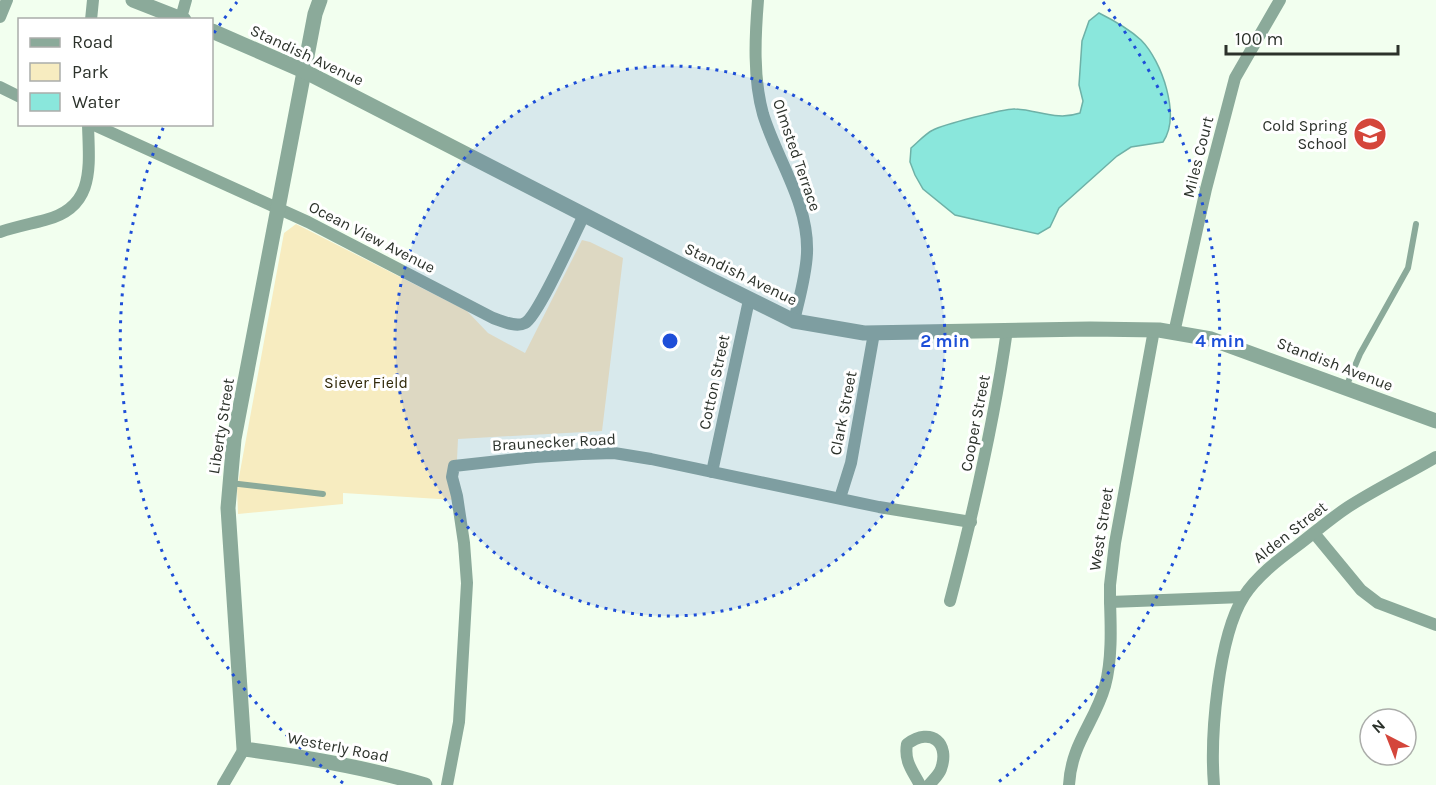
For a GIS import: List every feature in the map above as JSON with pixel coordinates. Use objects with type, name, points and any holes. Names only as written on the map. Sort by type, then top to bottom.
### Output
[{"type":"street","points":[[0,17],[7,0]]},
{"type":"street","points":[[91,18],[93,0]]},
{"type":"street","points":[[133,0],[179,18]]},
{"type":"street","points":[[182,18],[186,0]]},
{"type":"street","name":"Liberty Street","points":[[244,749],[228,508],[234,439],[304,71],[320,0]]},
{"type":"street","name":"Olmsted Terrace","points":[[758,0],[756,56],[758,88],[764,115],[803,217],[807,252],[794,321]]},
{"type":"street","name":"Miles Court","points":[[1174,333],[1206,189],[1235,78],[1280,0]]},
{"type":"street","name":"Standish Avenue","points":[[213,31],[304,71],[794,321],[874,333],[1007,330],[1154,330],[1174,333],[1211,339],[1436,421]]},
{"type":"street","points":[[0,87],[18,96]]},
{"type":"street","points":[[0,232],[67,212],[76,204],[86,185],[90,126]]},
{"type":"street","name":"Ocean View Avenue","points":[[94,126],[339,238],[493,318],[519,325],[530,319],[536,309],[584,215]]},
{"type":"street","name":"Cotton Street","points":[[712,472],[749,300]]},
{"type":"street","name":"Cooper Street","points":[[950,601],[971,522],[998,395],[1007,330]]},
{"type":"street","name":"West Street","points":[[1069,785],[1073,755],[1105,685],[1110,642],[1110,585],[1115,543],[1154,330]]},
{"type":"street","name":"Clark Street","points":[[840,498],[851,463],[874,333]]},
{"type":"street","name":"Braunecker Road","points":[[447,785],[459,722],[467,583],[464,543],[452,477],[454,466],[535,457],[614,453],[879,507],[971,522]]},
{"type":"street","name":"Alden Street","points":[[1214,785],[1214,724],[1220,675],[1229,636],[1243,597],[1255,581],[1277,561],[1348,507],[1436,457]]},
{"type":"street","points":[[1314,532],[1361,590],[1378,603],[1436,626]]},
{"type":"street","points":[[1110,602],[1243,597]]},
{"type":"street","points":[[920,785],[912,772],[906,753],[907,744],[919,736],[927,735],[935,738],[943,755],[941,769],[930,785]]},
{"type":"street","points":[[223,785],[244,749]]},
{"type":"street","name":"Westerly Road","points":[[244,749],[289,755],[394,776],[425,785]]},
{"type":"lane","points":[[1345,387],[1360,354],[1408,268],[1416,224]]},
{"type":"lane","points":[[230,483],[322,494]]},
{"type":"green space","name":"Siever Field","points":[[296,224],[467,311],[488,333],[525,353],[582,240],[623,258],[602,431],[458,439],[455,500],[343,493],[343,504],[238,514],[237,488],[284,233]]},
{"type":"water","points":[[1099,13],[1121,25],[1141,40],[1156,61],[1167,89],[1169,104],[1168,131],[1163,142],[1131,147],[1117,156],[1059,208],[1050,227],[1038,234],[955,215],[923,189],[910,162],[911,148],[933,130],[1009,109],[1055,116],[1080,113],[1083,101],[1079,85],[1082,41],[1089,21]]},
{"type":"place","name":"Cold Spring School","points":[[1370,134]]}]
